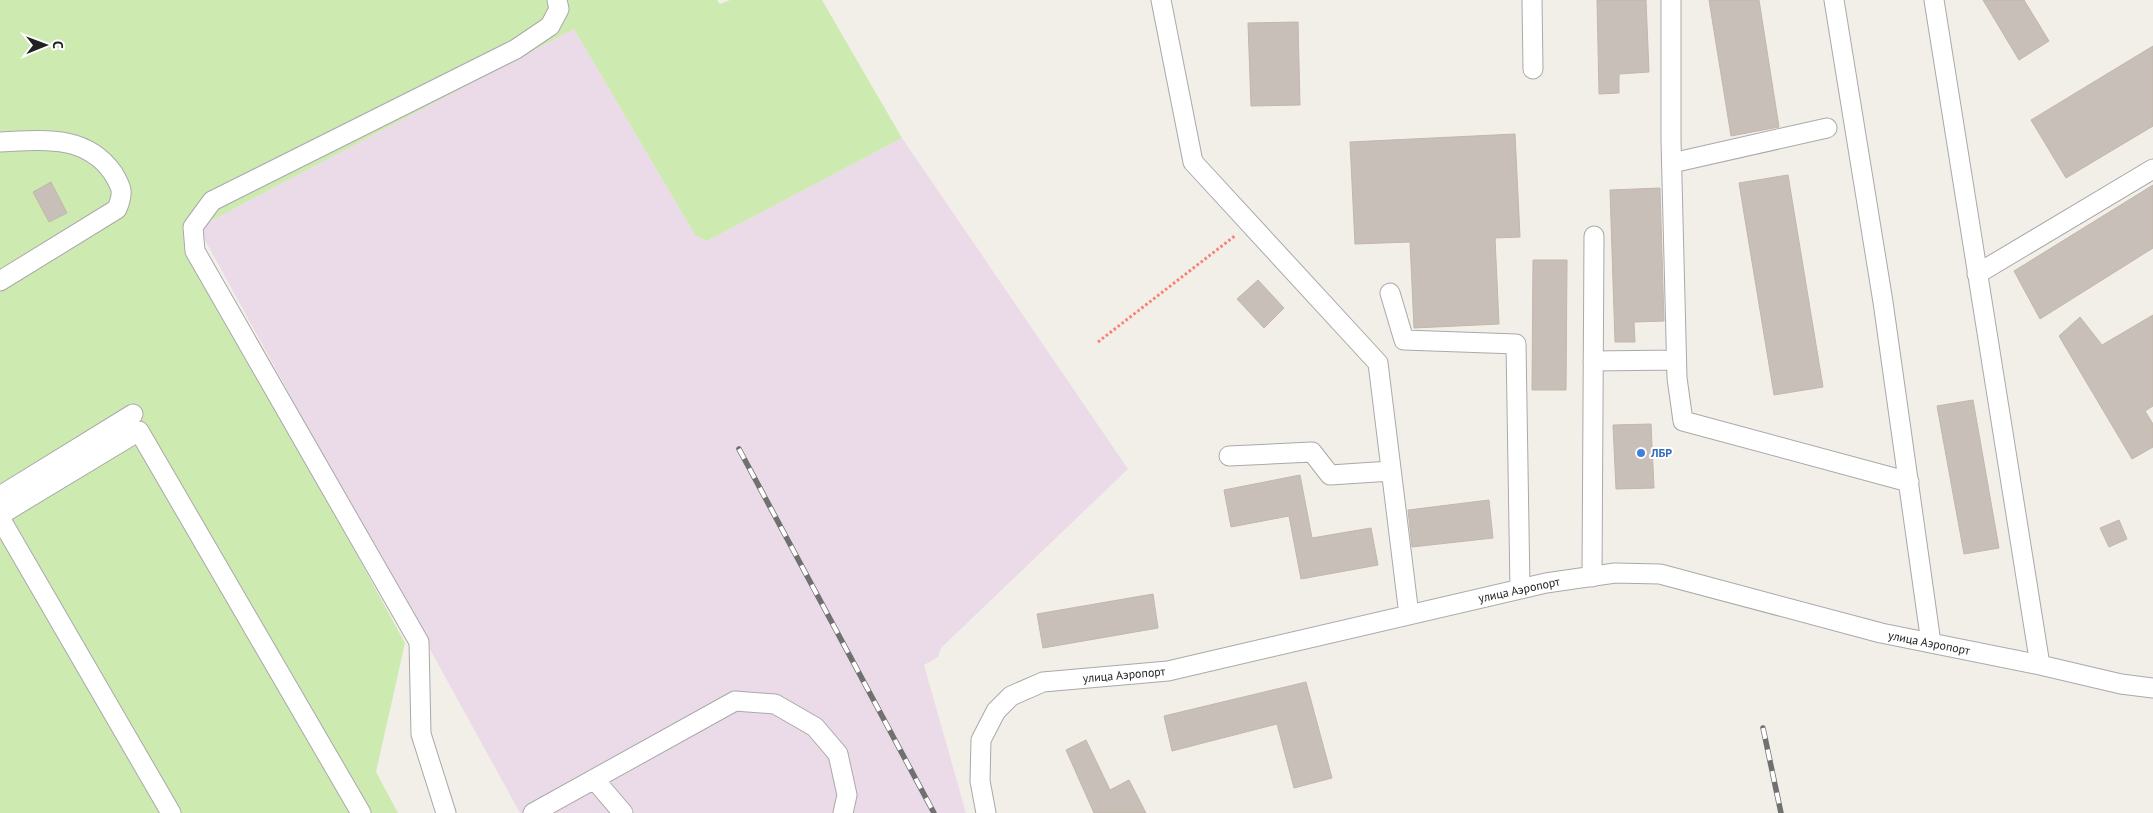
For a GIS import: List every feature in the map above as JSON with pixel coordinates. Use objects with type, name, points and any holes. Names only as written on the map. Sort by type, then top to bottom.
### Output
[{"type":"street","points":[[446,813],[422,734],[419,642],[195,251],[193,226],[212,201],[516,50],[550,26],[559,9],[557,0]]},
{"type":"street","points":[[1161,0],[1193,162],[1378,363],[1409,615]]},
{"type":"street","points":[[1532,0],[1533,69]]},
{"type":"street","points":[[1671,0],[1676,378],[1682,421],[1909,482]]},
{"type":"street","points":[[1834,0],[1884,302],[1931,643]]},
{"type":"street","points":[[1934,0],[2040,665]]},
{"type":"street","points":[[1672,163],[1827,128]]},
{"type":"street","points":[[0,142],[49,140],[81,146],[104,161],[121,186],[122,198],[117,209],[0,280]]},
{"type":"street","points":[[1977,274],[2153,169]]},
{"type":"street","points":[[1592,576],[1594,236]]},
{"type":"street","points":[[1390,293],[1404,340],[1516,344],[1520,589]]},
{"type":"street","points":[[1593,361],[1676,360]]},
{"type":"street","points":[[0,496],[132,414]]},
{"type":"street","points":[[171,813],[0,516],[139,431],[361,813]]},
{"type":"street","points":[[1229,456],[1312,452],[1330,475],[1391,471]]},
{"type":"street","name":"улица Аэропорт","points":[[986,813],[980,780],[981,740],[996,711],[1012,696],[1043,682],[1168,671],[1520,589],[1615,573],[1660,574],[1881,633],[2040,665],[2121,684],[2153,688]]},
{"type":"street","points":[[533,813],[735,701],[774,704],[815,727],[838,754],[847,795],[843,813]]},
{"type":"street","points":[[594,779],[623,813]]},
{"type":"path","points":[[1098,342],[1251,224]]},
{"type":"shaded area","points":[[574,29],[695,235],[707,241],[902,138],[1128,469],[941,648],[938,657],[924,665],[966,813],[520,813],[201,233],[205,224]]},
{"type":"green space","points":[[0,0],[717,0],[720,4],[730,0],[822,0],[902,138],[707,241],[695,235],[574,29],[205,224],[191,250],[405,643],[376,772],[398,813],[0,813]]},
{"type":"building","points":[[1597,0],[1646,0],[1649,72],[1619,74],[1619,93],[1599,94]]},
{"type":"building","points":[[1709,0],[1759,0],[1779,127],[1731,136]]},
{"type":"building","points":[[1983,0],[2024,0],[2049,41],[2019,60]]},
{"type":"building","points":[[1298,22],[1300,105],[1251,106],[1248,23]]},
{"type":"building","points":[[2153,46],[2153,126],[2066,178],[2031,120]]},
{"type":"building","points":[[1515,134],[1520,237],[1495,238],[1499,324],[1414,328],[1410,242],[1355,244],[1350,142]]},
{"type":"building","points":[[1788,175],[1823,387],[1774,395],[1739,183]]},
{"type":"building","points":[[51,182],[67,213],[49,222],[33,192]]},
{"type":"building","points":[[2153,185],[2153,248],[2040,319],[2014,271]]},
{"type":"building","points":[[1660,188],[1664,321],[1634,322],[1635,342],[1615,342],[1610,190]]},
{"type":"building","points":[[1533,260],[1567,260],[1566,390],[1532,390]]},
{"type":"building","points":[[1258,280],[1284,308],[1264,328],[1237,299]]},
{"type":"building","points":[[2153,315],[2153,406],[2145,411],[2153,424],[2153,447],[2132,459],[2059,336],[2080,317],[2102,345]]},
{"type":"building","points":[[1973,400],[1999,548],[1964,554],[1937,406]]},
{"type":"building","points":[[1651,424],[1654,488],[1616,489],[1613,425]]},
{"type":"building","points":[[1300,475],[1312,538],[1371,528],[1378,565],[1301,579],[1289,516],[1231,527],[1224,490]]},
{"type":"building","points":[[1489,500],[1493,538],[1412,547],[1408,510]]},
{"type":"building","points":[[2119,520],[2127,539],[2109,547],[2100,528]]},
{"type":"building","points":[[1153,594],[1158,628],[1043,648],[1037,614]]},
{"type":"building","points":[[1306,682],[1332,778],[1294,788],[1277,724],[1172,751],[1164,716]]},
{"type":"building","points":[[1086,740],[1110,790],[1129,780],[1146,813],[1094,813],[1066,750]]},
{"type":"railway","points":[[739,449],[934,813]]},
{"type":"railway","points":[[1763,728],[1781,813]]},
{"type":"place","name":"ЛБР","points":[[1641,453]]}]
